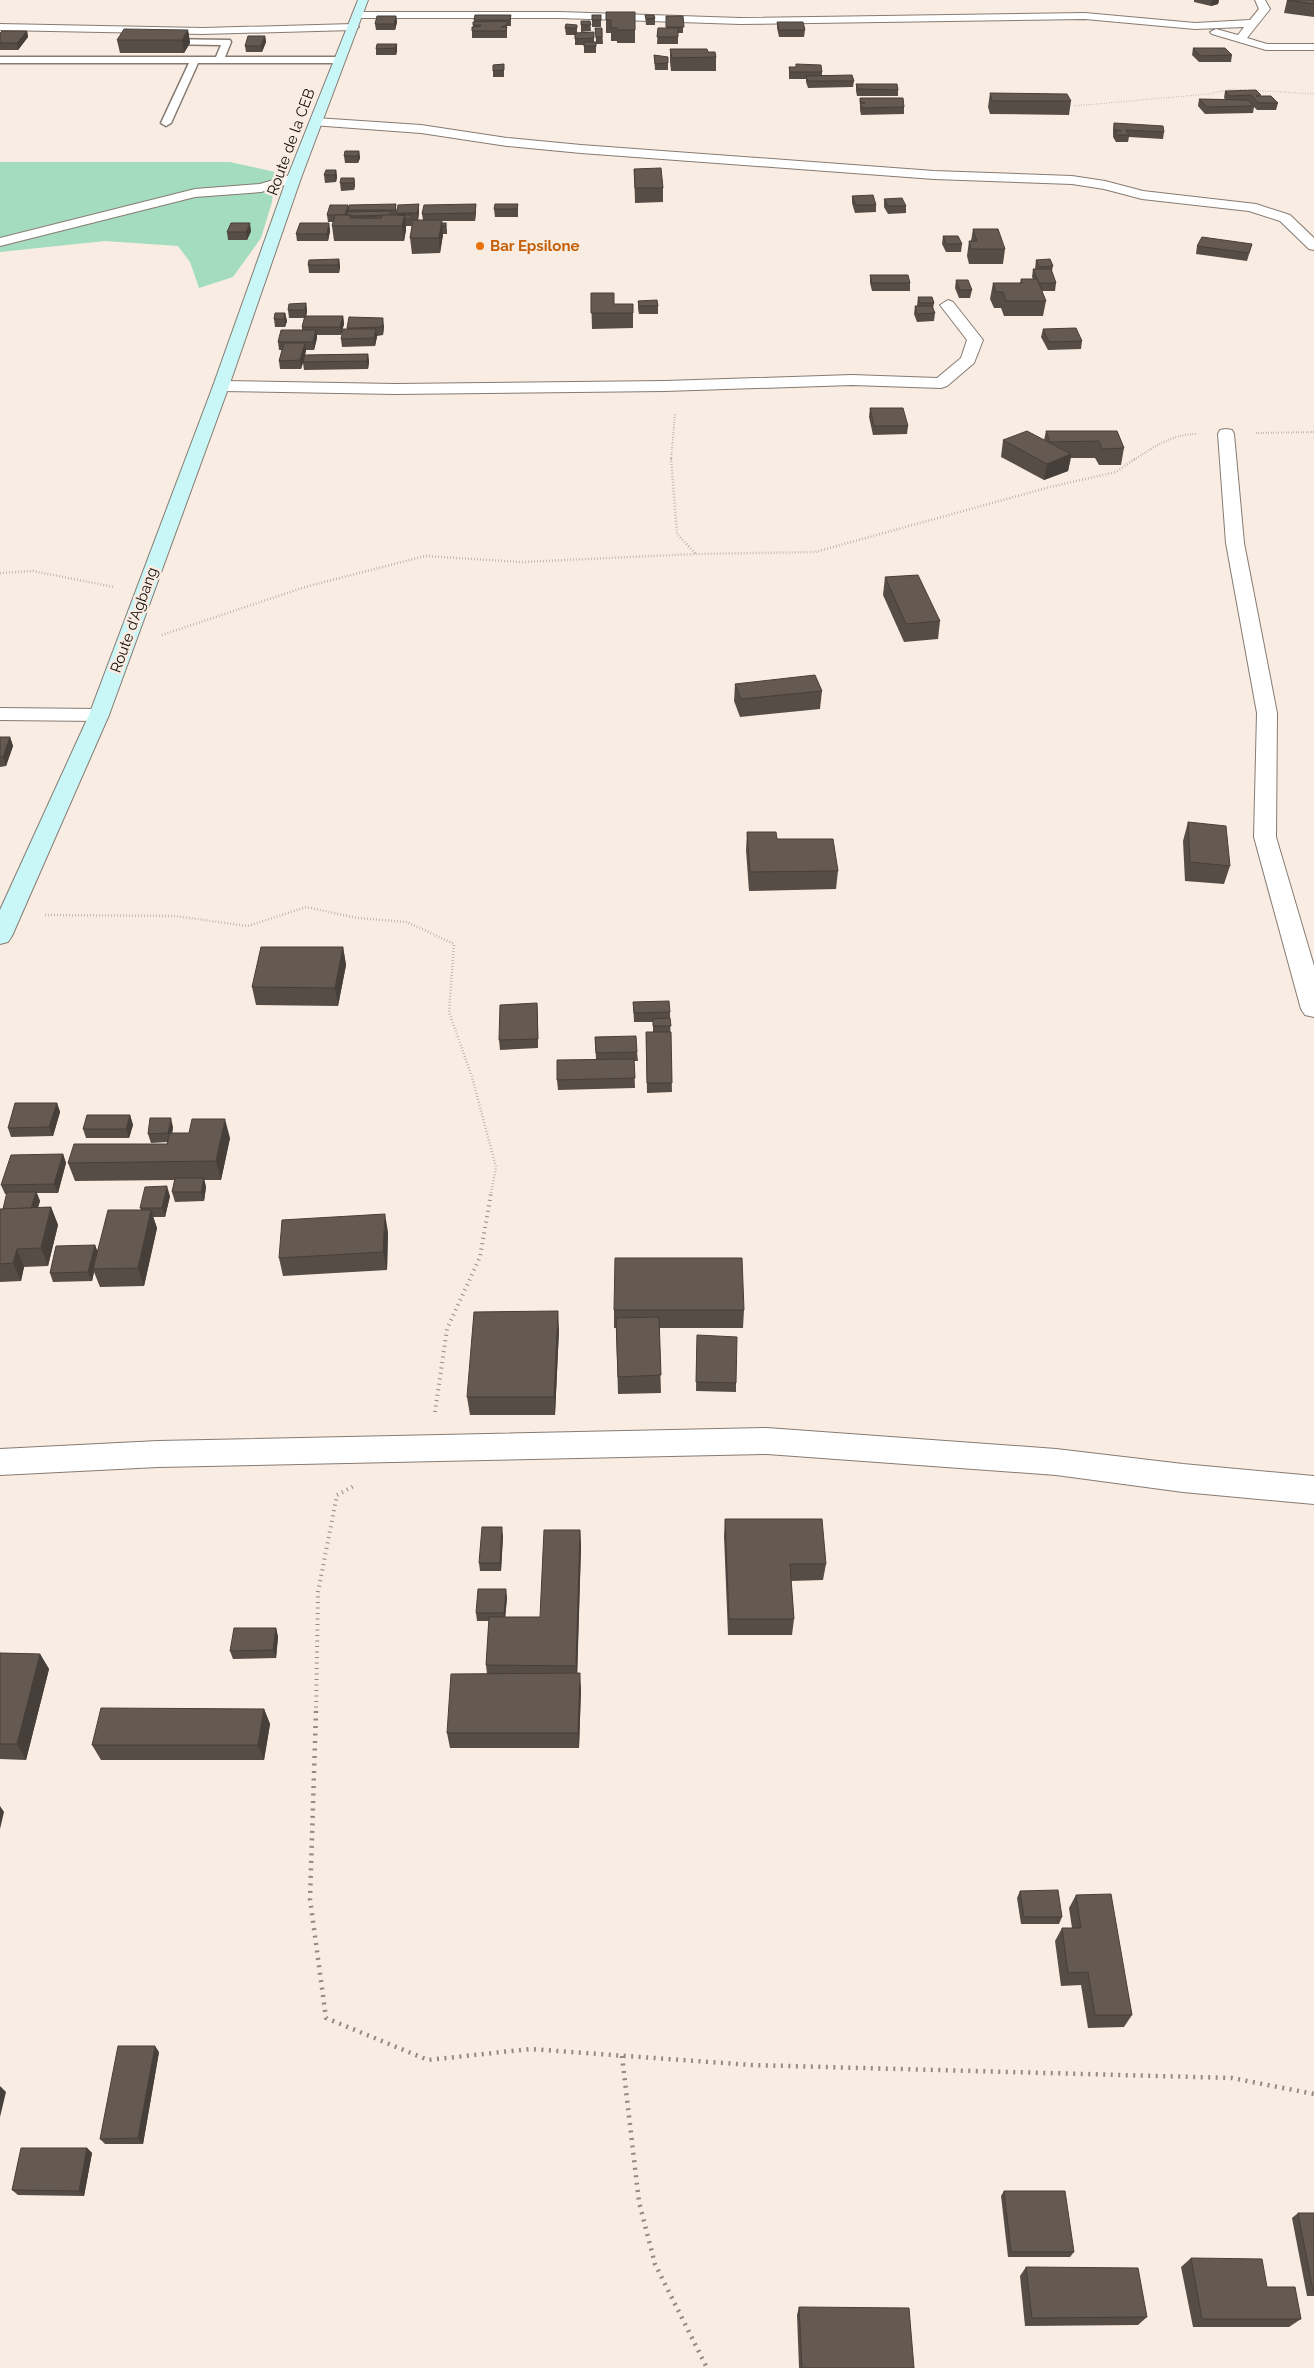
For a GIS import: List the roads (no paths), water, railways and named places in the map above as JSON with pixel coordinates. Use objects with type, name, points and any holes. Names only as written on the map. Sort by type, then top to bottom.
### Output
[{"type":"main road","name":"Route de la CEB","points":[[252,297],[294,178],[363,0]]},
{"type":"main road","name":"Route d'Agbang","points":[[0,936],[99,715],[252,297]]},
{"type":"street","points":[[1240,39],[1251,23],[1265,9],[1260,0]]},
{"type":"street","points":[[560,14],[576,7]]},
{"type":"street","points":[[0,27],[194,31],[355,21],[560,14],[740,21],[1085,16],[1195,26],[1251,23]]},
{"type":"street","points":[[1195,26],[1266,47],[1314,47]]},
{"type":"street","points":[[316,122],[428,129],[507,142],[581,149],[644,152],[934,175],[1072,180],[1105,185],[1142,195],[1251,207],[1285,218],[1314,246]]},
{"type":"street","points":[[0,242],[195,194],[261,188],[294,178]]},
{"type":"street","points":[[221,386],[395,389],[665,386],[852,380],[941,383],[968,360],[975,340],[948,305]]},
{"type":"street","points":[[1226,434],[1235,543],[1267,713],[1265,837],[1314,1009]]},
{"type":"street","points":[[0,714],[99,715]]},
{"type":"street","points":[[0,1462],[158,1454],[767,1441],[1056,1462],[1183,1478],[1314,1490]]},
{"type":"lane","points":[[149,42],[227,42],[219,60]]},
{"type":"lane","points":[[0,60],[339,60]]},
{"type":"lane","points":[[166,123],[195,60]]},
{"type":"place","name":"Bar Epsilone","points":[[480,246]]}]
